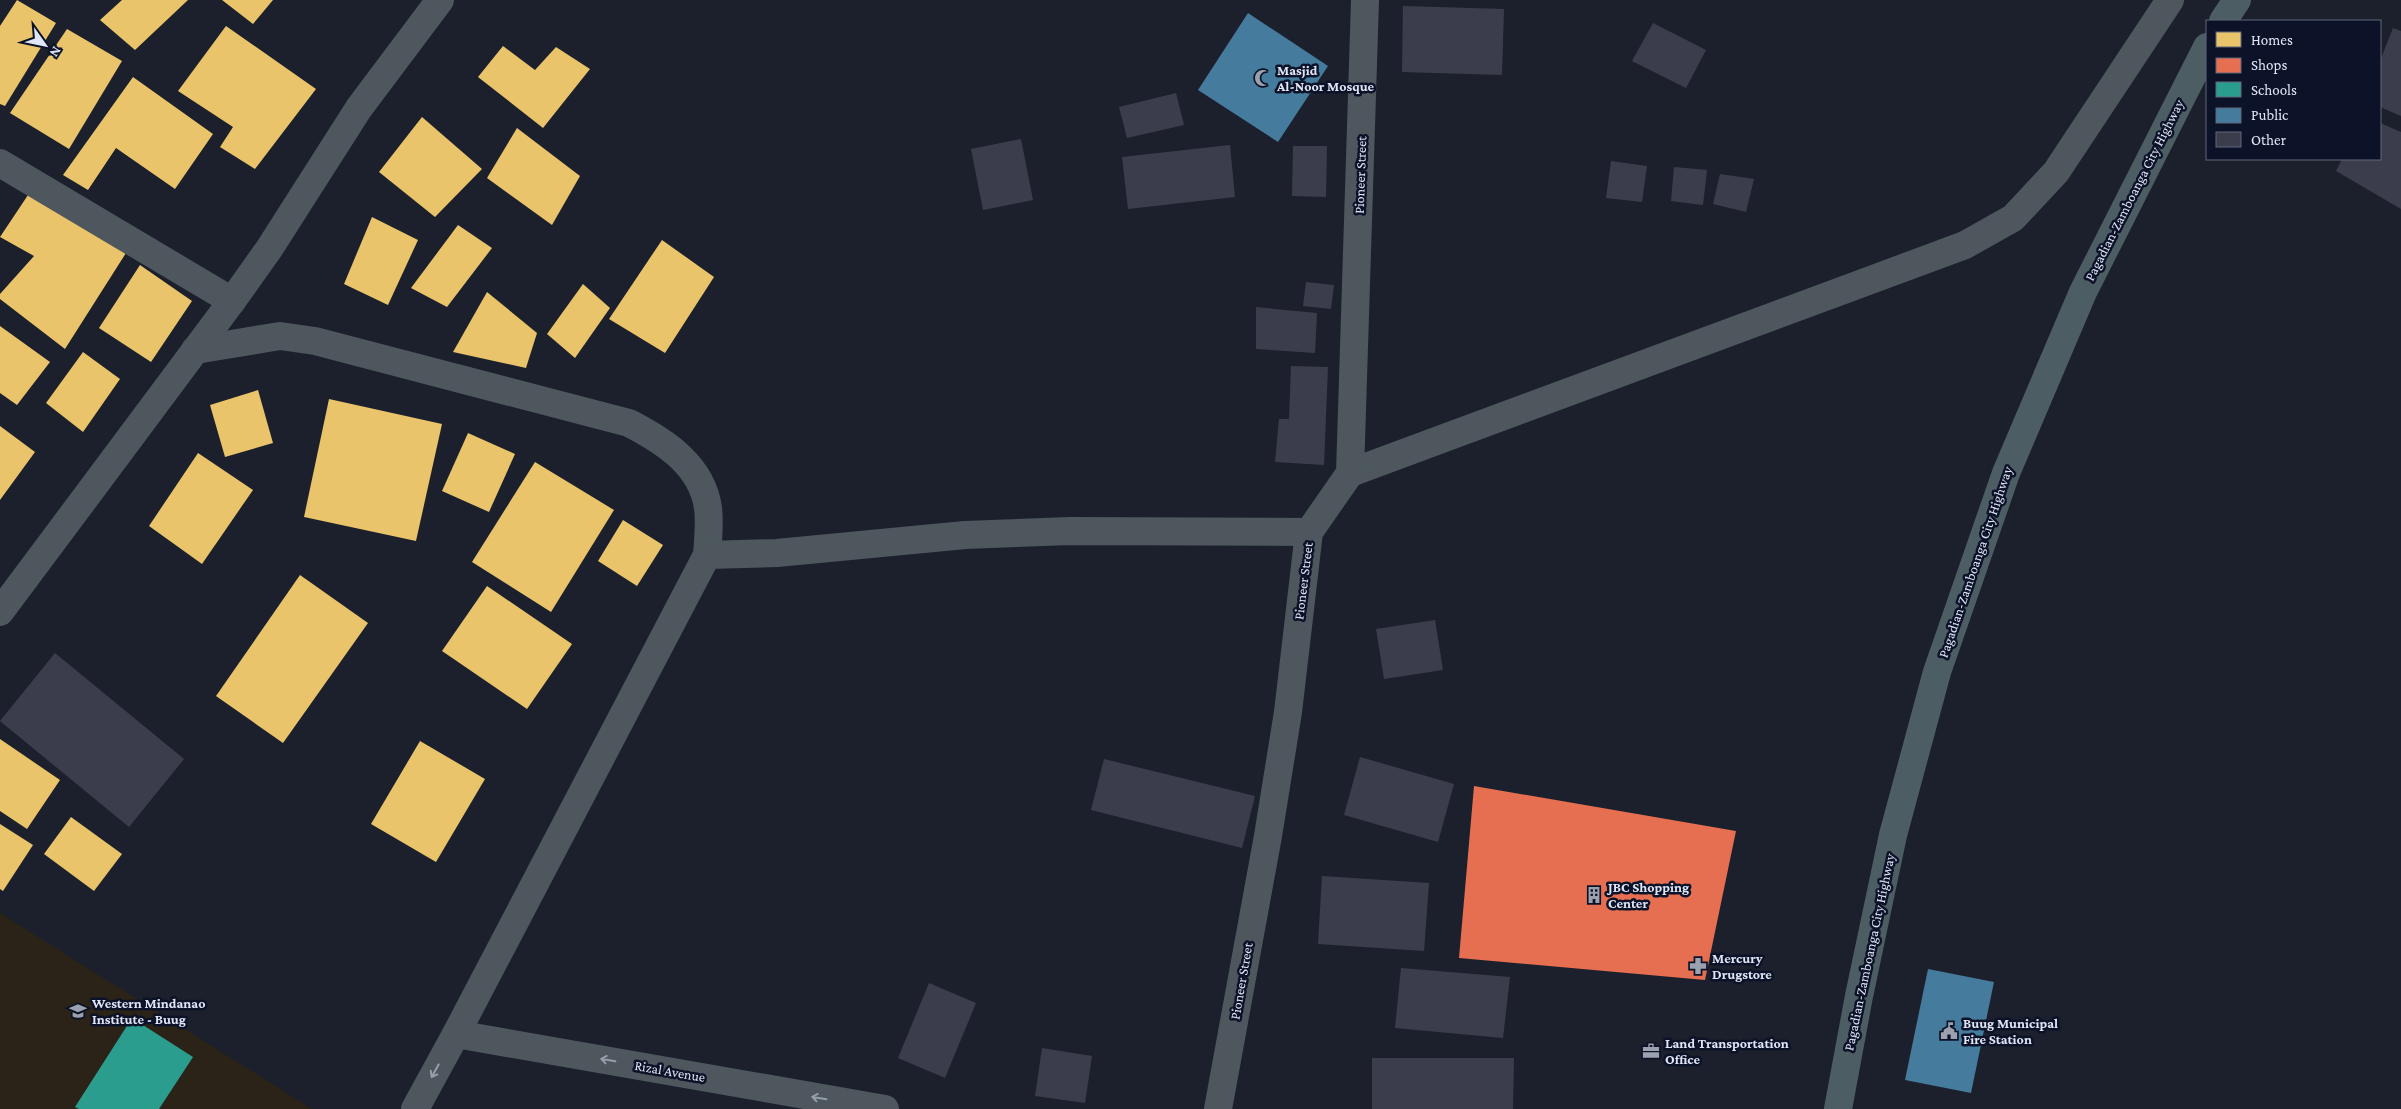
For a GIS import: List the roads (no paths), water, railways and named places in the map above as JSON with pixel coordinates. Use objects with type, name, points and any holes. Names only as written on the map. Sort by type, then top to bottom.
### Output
[{"type":"highway","points":[[2224,20],[2236,0]]},
{"type":"highway","name":"Pagadian-Zamboanga City Highway","points":[[1838,1109],[1859,996],[1893,835],[1937,672],[2006,473],[2083,292],[2206,49]]},
{"type":"street","points":[[0,612],[232,301],[269,249],[359,108],[440,0]]},
{"type":"street","name":"Pioneer Street","points":[[1218,1109],[1285,731],[1309,532],[1350,473],[1365,0]]},
{"type":"street","points":[[1350,473],[1973,241],[2013,218],[2056,172],[2170,0]]},
{"type":"street","points":[[0,163],[232,301]]},
{"type":"street","points":[[195,350],[280,336],[315,341],[629,423],[661,439],[682,457],[700,485],[708,508],[707,555],[456,1034],[414,1109]]},
{"type":"street","points":[[707,555],[777,553],[880,542],[1003,533],[1070,531],[1309,532]]},
{"type":"street","name":"Rizal Avenue","points":[[456,1034],[885,1109]]},
{"type":"place","name":"Masjid Al-Noor Mosque","points":[[1263,78]]},
{"type":"place","name":"JBC Shopping Center","points":[[1594,895]]},
{"type":"place","name":"Mercury Drugstore","points":[[1698,966]]},
{"type":"place","name":"Western Mindanao Institute - Buug","points":[[78,1011]]},
{"type":"place","name":"Buug Municipal Fire Station","points":[[1949,1031]]},
{"type":"place","name":"Land Transportation Office","points":[[1651,1051]]}]
